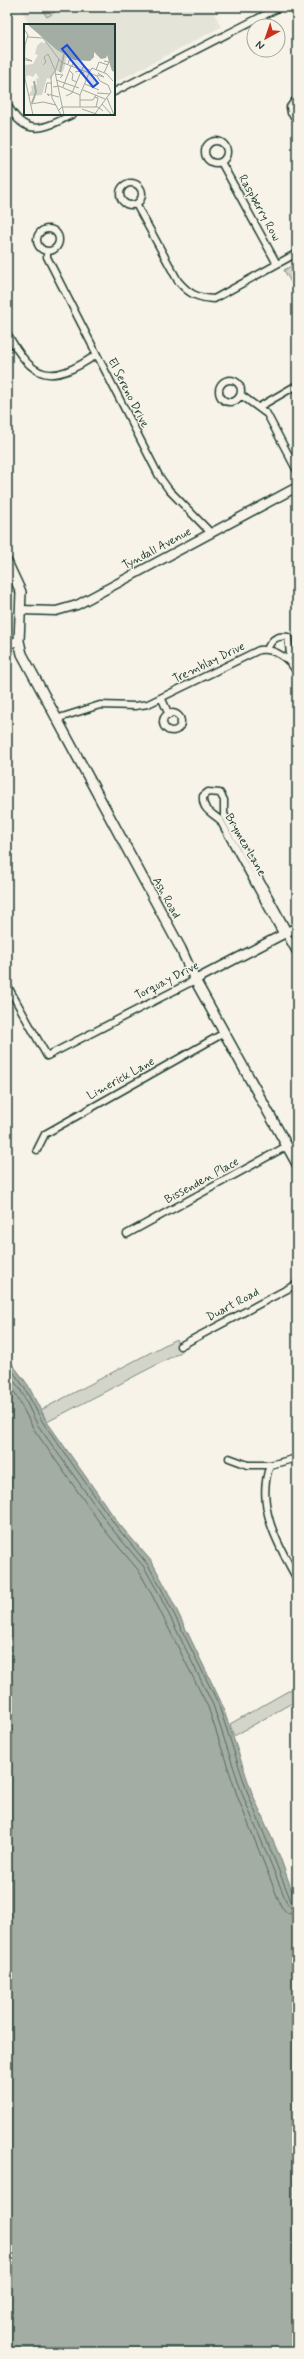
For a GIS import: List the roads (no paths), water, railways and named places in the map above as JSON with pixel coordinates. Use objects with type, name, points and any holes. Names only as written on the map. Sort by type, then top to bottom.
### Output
[{"type":"main road","points":[[7,562],[21,592],[19,641]]},
{"type":"main road","name":"Ash Road","points":[[19,641],[22,654],[56,719],[180,948],[195,980],[297,1164]]},
{"type":"street","points":[[115,91],[280,7]]},
{"type":"street","points":[[297,98],[290,107],[291,113],[297,118]]},
{"type":"street","points":[[7,104],[16,118],[22,123],[36,129],[42,129],[71,115]]},
{"type":"street","name":"Raspberry Row","points":[[221,162],[277,264]]},
{"type":"street","points":[[136,204],[178,281],[187,292],[198,298],[214,299],[297,253]]},
{"type":"street","name":"El Sereno Drive","points":[[47,250],[47,257],[163,483],[211,533]]},
{"type":"street","points":[[7,332],[26,362],[34,369],[48,375],[75,369],[96,355]]},
{"type":"street","points":[[259,407],[297,385]]},
{"type":"street","points":[[241,395],[267,414],[297,470]]},
{"type":"street","name":"Tyndall Avenue","points":[[21,610],[49,611],[70,608],[297,487]]},
{"type":"street","name":"Tremblay Drive","points":[[56,719],[89,706],[135,706],[162,699],[241,658],[266,650],[276,637],[288,637],[290,654],[287,660]]},
{"type":"street","points":[[7,644],[19,641]]},
{"type":"street","points":[[266,650],[287,660],[297,673]]},
{"type":"street","points":[[162,699],[169,714]]},
{"type":"street","name":"Brymea Lane","points":[[208,792],[220,793],[224,800],[224,814],[286,934],[220,820],[206,810],[203,804],[203,796],[208,792]]},
{"type":"street","name":"Torquay Drive","points":[[7,985],[47,1056],[297,927]]},
{"type":"street","points":[[286,934],[297,954]]},
{"type":"street","name":"Limerick Lane","points":[[36,1150],[45,1134],[224,1033]]},
{"type":"street","name":"Bissenden Place","points":[[127,1234],[287,1146]]},
{"type":"street","name":"Duart Road","points":[[180,1346],[297,1284]]},
{"type":"street","points":[[229,1458],[248,1465],[270,1465],[297,1458]]},
{"type":"street","points":[[270,1465],[267,1474],[266,1510],[278,1544],[297,1579]]},
{"type":"water","points":[[7,1357],[28,1385],[45,1419],[119,1524],[152,1562],[165,1586],[221,1702],[252,1793],[280,1857],[297,1905],[297,2352],[7,2352]]}]
